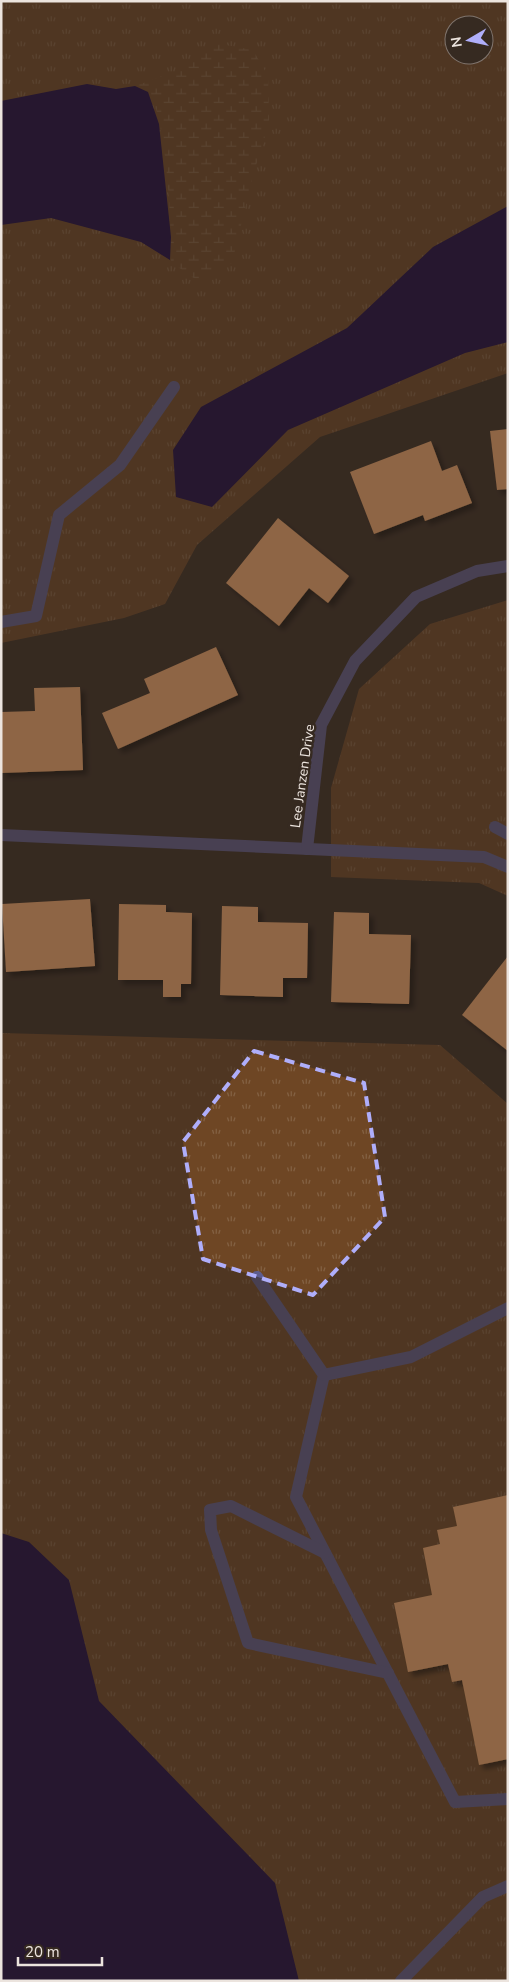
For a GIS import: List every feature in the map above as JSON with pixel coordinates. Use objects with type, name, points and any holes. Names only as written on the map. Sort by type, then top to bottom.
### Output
[{"type":"street","points":[[1,622],[36,616],[59,515],[120,465],[174,387]]},
{"type":"street","name":"Lee Janzen Drive","points":[[307,848],[322,725],[356,661],[416,597],[477,571],[508,566]]},
{"type":"street","points":[[495,827],[508,834]]},
{"type":"street","name":"Lee Janzen Drive","points":[[1,835],[484,857],[508,868]]},
{"type":"street","points":[[257,1277],[324,1375],[296,1497],[456,1802],[508,1799]]},
{"type":"street","points":[[324,1375],[411,1357],[508,1308]]},
{"type":"street","points":[[325,1553],[231,1506],[210,1510],[210,1530],[248,1643],[388,1673]]},
{"type":"street","points":[[401,1981],[483,1897],[508,1886]]},
{"type":"highlighted area","points":[[254,1051],[364,1083],[385,1217],[313,1295],[203,1259],[183,1142]]},
{"type":"green space","points":[[1,1],[508,1],[508,373],[320,437],[197,545],[165,604],[124,618],[1,643]]},
{"type":"green space","points":[[220,44],[253,50],[268,76],[269,123],[253,175],[232,263],[198,281],[171,262],[169,200],[164,146],[154,103],[146,90],[138,85],[187,67],[203,48]]},
{"type":"green space","points":[[508,600],[508,896],[479,883],[331,877],[331,788],[359,689],[430,624]]},
{"type":"green space","points":[[1,1033],[440,1045],[508,1104],[508,1981],[1,1981]]},
{"type":"shaded area","points":[[87,84],[116,89],[135,86],[148,92],[159,124],[171,237],[170,260],[141,242],[51,218],[1,225],[1,101]]},
{"type":"shaded area","points":[[508,206],[508,342],[465,353],[288,430],[212,507],[176,497],[173,450],[201,407],[347,328],[433,247]]},
{"type":"shaded area","points":[[1,1533],[29,1542],[69,1580],[99,1701],[275,1883],[299,1981],[1,1981]]},
{"type":"building","points":[[508,429],[508,489],[497,490],[490,431]]},
{"type":"building","points":[[431,441],[442,471],[457,465],[472,503],[425,521],[423,515],[374,534],[350,472]]},
{"type":"building","points":[[278,518],[349,576],[328,603],[309,588],[279,626],[226,583]]},
{"type":"building","points":[[216,647],[238,695],[118,749],[102,713],[150,693],[144,679]]},
{"type":"building","points":[[80,687],[83,770],[1,773],[1,712],[35,711],[34,688]]},
{"type":"building","points":[[90,899],[95,966],[6,972],[2,904]]},
{"type":"building","points":[[119,904],[166,905],[166,912],[192,913],[191,984],[181,984],[181,997],[163,997],[163,980],[118,980]]},
{"type":"building","points":[[222,906],[258,907],[258,922],[308,923],[307,978],[283,978],[283,997],[220,995]]},
{"type":"building","points":[[334,912],[369,913],[369,934],[411,935],[409,1004],[331,1002]]},
{"type":"building","points":[[508,956],[508,1051],[462,1015]]},
{"type":"building","points":[[508,1495],[508,1759],[479,1765],[462,1680],[452,1682],[448,1664],[408,1672],[394,1603],[432,1595],[423,1548],[440,1544],[437,1530],[457,1526],[453,1507]]}]
